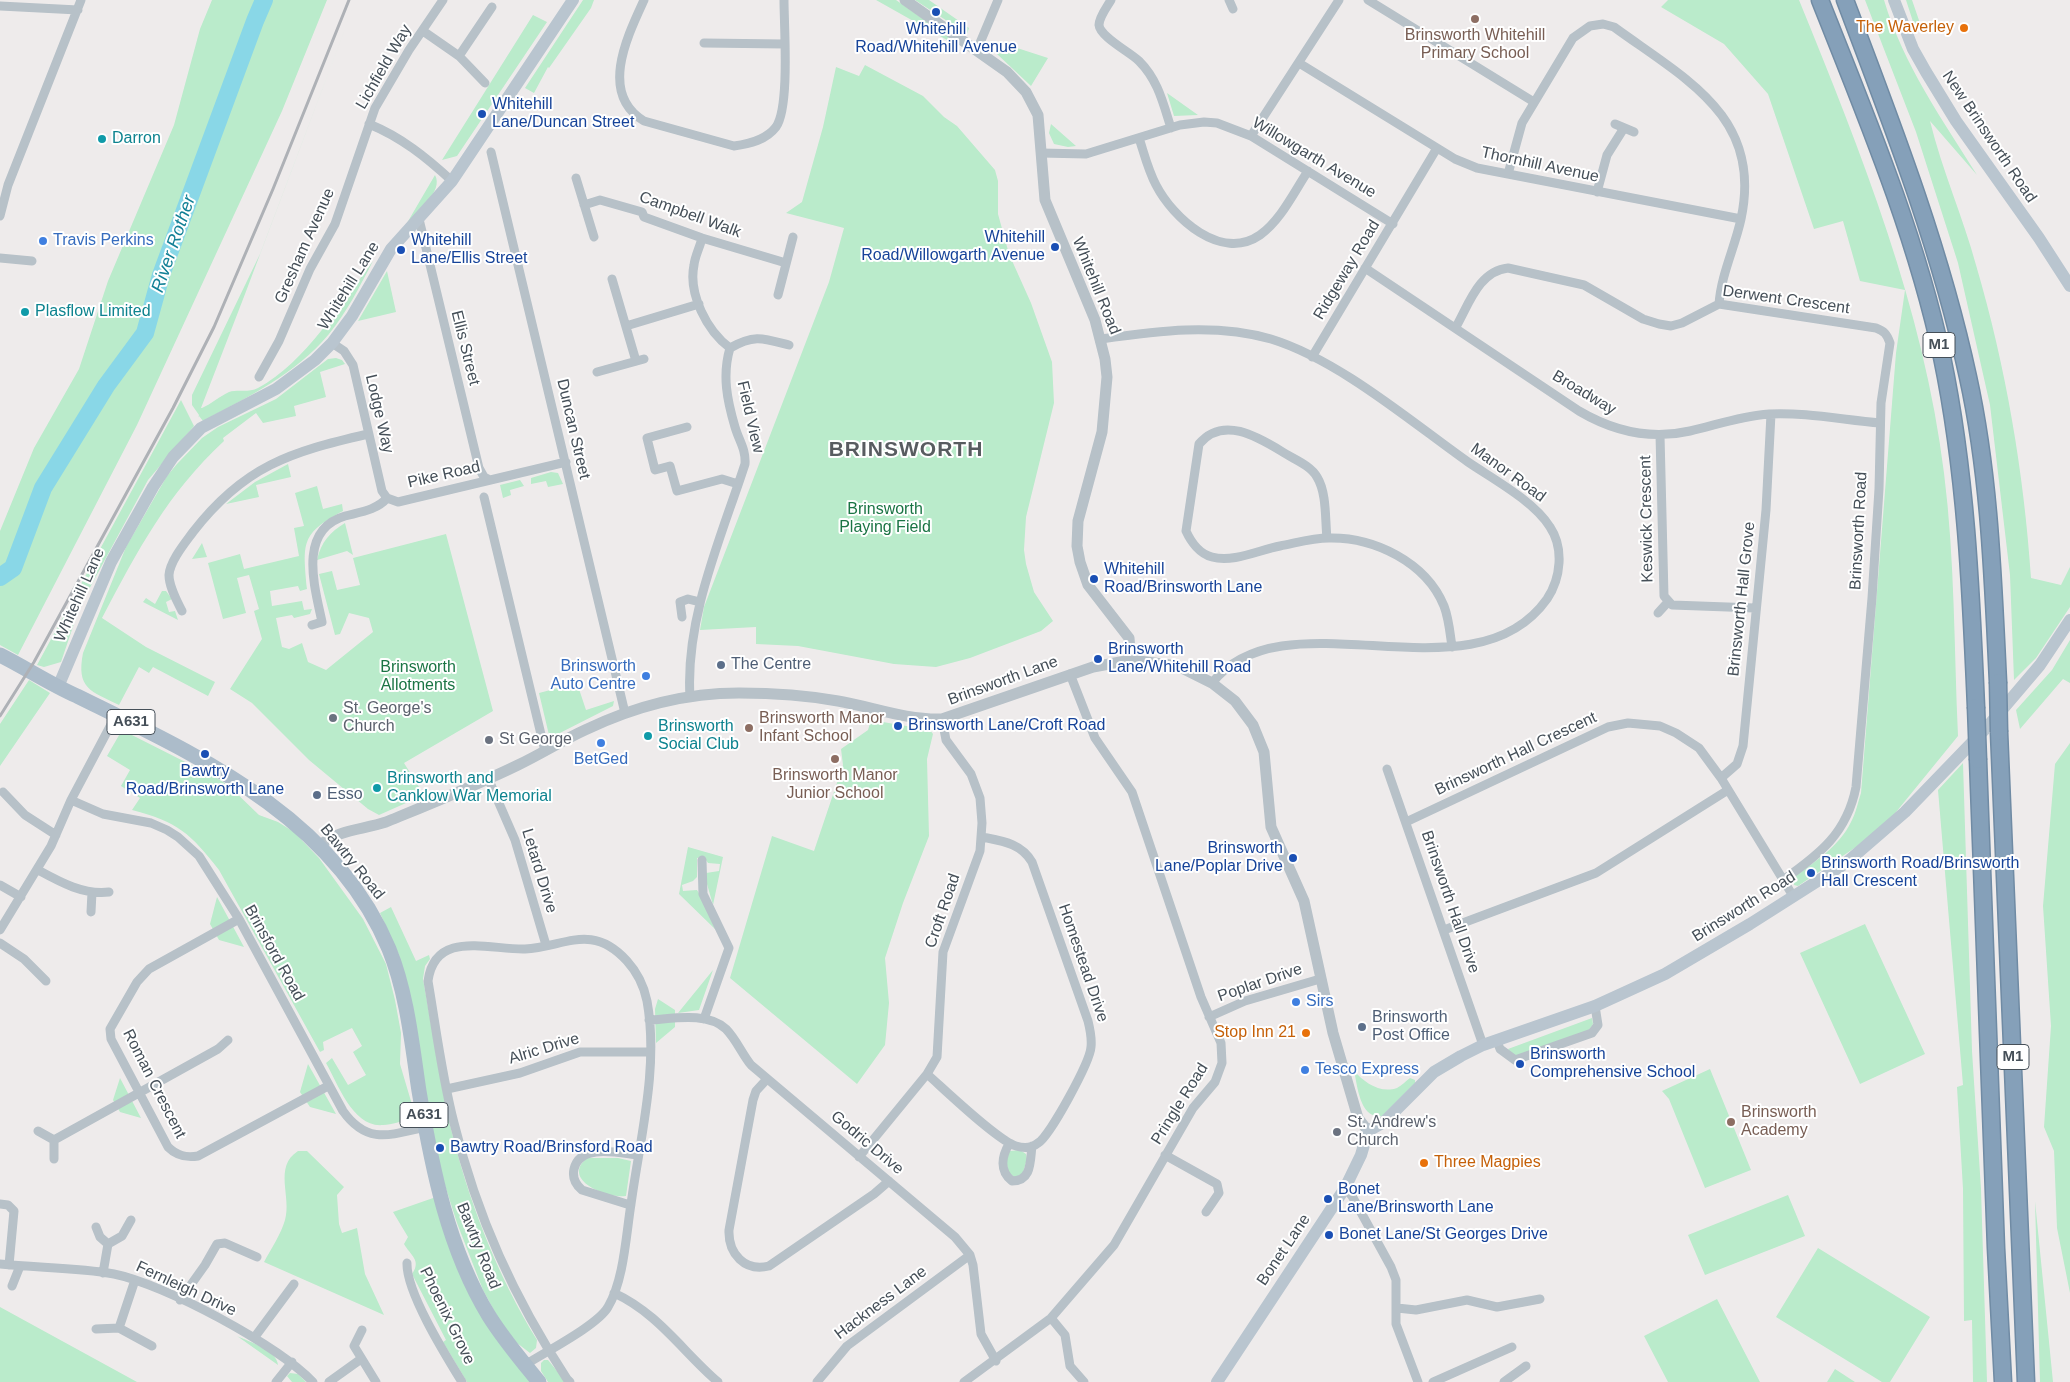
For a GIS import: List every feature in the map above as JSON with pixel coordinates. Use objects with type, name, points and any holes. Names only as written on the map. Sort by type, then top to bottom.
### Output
[{"type":"highway","name":"M1","points":[[1820,0],[1890,183],[1920,273],[1942,357],[1956,443],[1966,528],[1976,707],[1996,1248],[2003,1382]]},
{"type":"highway","name":"M1","points":[[1844,0],[1932,235],[1969,379],[1979,437],[1992,550],[2026,1382]]},
{"type":"main road","name":"Whitehill Lane","points":[[58,687],[111,562],[152,487],[173,457],[201,428],[276,389],[315,360],[332,343],[352,316],[391,249],[452,181],[573,0]]},
{"type":"main road","name":"New Brinsworth Road","points":[[1894,0],[1913,49],[1956,121],[2070,286]]},
{"type":"main road","name":"Brinsworth Road","points":[[1368,1131],[1384,1122],[1434,1072],[1483,1045],[1595,1006],[1665,974],[1846,863],[1905,812],[2014,697],[2040,665],[2070,620]]},
{"type":"main road","name":"Bawtry Road","points":[[0,655],[58,687],[116,714],[237,780],[296,823],[319,846],[365,903],[389,949],[402,991],[426,1127],[442,1202],[469,1275],[490,1317],[539,1382]]},
{"type":"main road","name":"Bonet Lane","points":[[1217,1382],[1345,1188],[1362,1156],[1368,1131]]},
{"type":"street","points":[[0,216],[8,185],[81,0]]},
{"type":"street","name":"Lichfield Way","points":[[368,124],[386,88],[442,0]]},
{"type":"street","points":[[644,0],[629,35],[620,65],[621,94],[637,116],[674,130],[734,146],[748,144],[766,136],[779,122],[783,107],[784,0]]},
{"type":"street","name":"Whitehill Road","points":[[905,0],[1007,72],[1033,102],[1039,121],[1045,200],[1090,307],[1101,340],[1107,377],[1105,412],[1078,521],[1077,546],[1088,585],[1129,638],[1131,660]]},
{"type":"street","points":[[978,50],[998,0]]},
{"type":"street","points":[[1111,0],[1101,19],[1103,34],[1127,51],[1150,74],[1156,84],[1171,128]]},
{"type":"street","points":[[1229,0],[1233,9]]},
{"type":"street","points":[[1251,136],[1338,0]]},
{"type":"street","points":[[1368,0],[1534,102]]},
{"type":"street","points":[[0,6],[78,10]]},
{"type":"street","points":[[459,56],[492,6]]},
{"type":"street","points":[[1508,174],[1518,134],[1534,102],[1578,33],[1597,24],[1614,27],[1704,94],[1727,122],[1741,153],[1744,172],[1741,218],[1719,304]]},
{"type":"street","points":[[423,30],[459,56],[485,83]]},
{"type":"street","points":[[704,43],[784,44]]},
{"type":"street","name":"Thornhill Avenue","points":[[1299,63],[1438,148],[1471,166],[1597,192],[1741,218]]},
{"type":"street","name":"Willowgarth Avenue","points":[[1042,153],[1086,154],[1190,123],[1209,122],[1227,126],[1251,136],[1393,224]]},
{"type":"street","points":[[368,124],[388,132],[409,145],[452,181]]},
{"type":"street","name":"Gresham Avenue","points":[[260,377],[279,341],[310,269],[335,224],[368,124]]},
{"type":"street","points":[[1597,192],[1607,154],[1620,126],[1634,132]]},
{"type":"street","points":[[1140,138],[1154,183],[1164,198],[1199,232],[1229,244],[1248,241],[1260,235],[1276,218],[1308,171]]},
{"type":"street","name":"Ridgeway Road","points":[[1312,357],[1438,148]]},
{"type":"street","name":"Duncan Street","points":[[492,152],[625,713]]},
{"type":"street","points":[[576,178],[594,237]]},
{"type":"street","name":"Campbell Walk","points":[[584,205],[600,200],[642,212],[644,217],[702,238],[786,263]]},
{"type":"street","name":"Ellis Street","points":[[419,219],[479,468],[484,478],[490,480]]},
{"type":"street","points":[[778,295],[793,237]]},
{"type":"street","points":[[702,238],[693,266],[694,284],[710,328],[720,341],[730,348],[746,339],[761,337],[789,344]]},
{"type":"street","points":[[0,258],[32,261]]},
{"type":"street","name":"Broadway","points":[[1365,268],[1456,326],[1596,421],[1611,427],[1660,435],[1771,414],[1880,424]]},
{"type":"street","name":"Derwent Crescent","points":[[1456,326],[1483,279],[1498,269],[1508,268],[1584,285],[1642,319],[1660,324],[1682,323],[1719,304],[1883,330],[1890,343],[1880,424]]},
{"type":"street","points":[[597,372],[640,360],[626,326],[612,279]]},
{"type":"street","points":[[626,326],[700,304]]},
{"type":"street","name":"Manor Road","points":[[1101,340],[1181,330],[1238,332],[1271,339],[1312,357],[1357,383],[1509,490],[1535,510],[1551,529],[1558,551],[1557,576],[1554,586],[1541,606],[1521,625],[1500,636],[1452,647],[1366,644],[1283,647],[1260,652],[1234,662],[1212,683]]},
{"type":"street","name":"Lodge Way","points":[[332,343],[344,351],[353,365],[382,491],[387,498]]},
{"type":"street","name":"Field View","points":[[690,697],[689,674],[692,638],[700,602],[745,464],[746,452],[735,428],[726,387],[726,362],[730,348]]},
{"type":"street","name":"Brinsworth Hall Grove","points":[[1721,778],[1737,764],[1743,746],[1766,510],[1771,414]]},
{"type":"street","name":"Brinsworth Road","points":[[1783,880],[1818,855],[1833,839],[1853,806],[1872,598],[1879,489],[1880,424]]},
{"type":"street","points":[[687,427],[647,438],[655,470],[670,466],[677,490],[722,479],[738,484]]},
{"type":"street","points":[[1327,538],[1320,484],[1312,470],[1252,435],[1230,430],[1213,432],[1199,444],[1186,522],[1190,540],[1204,554],[1223,559],[1327,538],[1364,542],[1391,553],[1418,569],[1433,586],[1444,606],[1452,647]]},
{"type":"street","points":[[182,611],[171,584],[170,571],[188,540],[222,498],[267,467],[299,451],[368,434]]},
{"type":"street","name":"Keswick Crescent","points":[[1660,435],[1663,588],[1668,602],[1672,605],[1755,608]]},
{"type":"street","name":"Pike Road","points":[[312,625],[322,622],[312,568],[313,556],[319,537],[324,529],[341,517],[377,506],[387,498],[398,502],[566,462]]},
{"type":"street","points":[[484,497],[545,751]]},
{"type":"street","points":[[682,618],[680,602],[688,599],[700,602]]},
{"type":"street","name":"Keswick Crescent","points":[[1658,613],[1668,602]]},
{"type":"street","name":"Brinsworth Lane","points":[[319,846],[330,837],[348,830],[370,828],[488,778],[584,730],[625,713],[690,697],[737,693],[782,694],[839,701],[924,720],[942,719],[1093,666],[1131,660],[1170,665],[1212,683],[1235,701],[1253,725],[1259,737],[1266,766],[1271,827],[1304,901],[1320,979],[1358,1118],[1368,1131]]},
{"type":"street","name":"Pringle Road","points":[[964,1382],[996,1361],[1051,1318],[1114,1244],[1193,1108],[1220,1072],[1222,1063],[1221,1043],[1210,1017],[1132,792],[1095,738],[1070,674]]},
{"type":"street","points":[[0,930],[38,870],[71,800],[116,714]]},
{"type":"street","name":"Croft Road","points":[[859,1157],[933,1066],[939,1049],[942,952],[980,851],[982,810],[976,786],[963,761],[946,740],[942,719]]},
{"type":"street","name":"Brinsworth Hall Crescent","points":[[1406,822],[1590,734],[1618,724],[1643,723],[1660,726],[1676,733],[1699,748],[1721,778],[1793,896]]},
{"type":"street","name":"Brinsworth Hall Drive","points":[[1387,769],[1483,1045]]},
{"type":"street","name":"Letard Drive","points":[[488,778],[515,840],[546,945]]},
{"type":"street","points":[[1444,930],[1596,873],[1728,790]]},
{"type":"street","points":[[2,792],[25,815],[56,835]]},
{"type":"street","name":"Brinsford Road","points":[[71,800],[103,814],[151,823],[178,837],[207,867],[238,918],[328,1086],[350,1121],[364,1132],[389,1135],[426,1127]]},
{"type":"street","name":"Homestead Drive","points":[[982,837],[1012,844],[1021,849],[1032,862],[1091,1033],[1091,1049],[1082,1072],[1050,1129],[1043,1139],[1032,1146]]},
{"type":"street","points":[[702,860],[703,894],[730,948],[704,1019]]},
{"type":"street","points":[[38,870],[59,882],[92,892],[109,892]]},
{"type":"street","points":[[0,885],[20,897]]},
{"type":"street","points":[[91,912],[92,892]]},
{"type":"street","name":"Roman Crescent","points":[[238,918],[149,969],[138,982],[112,1022],[110,1029],[111,1040],[139,1094],[168,1147],[182,1156],[191,1158],[328,1086]]},
{"type":"street","points":[[525,1365],[600,1317],[607,1309],[614,1293],[623,1256],[648,1085],[650,1052],[647,1001],[639,978],[627,961],[611,947],[593,941],[575,939],[546,945]]},
{"type":"street","points":[[0,943],[24,960],[46,981]]},
{"type":"street","name":"Bawtry Road","points":[[546,945],[522,949],[466,945],[446,951],[432,964],[428,981],[447,1089],[462,1153],[489,1234],[524,1311],[570,1382]]},
{"type":"street","name":"Poplar Drive","points":[[1210,1017],[1245,1000],[1320,979]]},
{"type":"street","points":[[1497,1041],[1500,1049],[1515,1060],[1592,1033],[1598,1025],[1595,1006]]},
{"type":"street","name":"Godric Drive","points":[[649,1020],[704,1019],[718,1024],[725,1029],[744,1056],[767,1079],[955,1237],[970,1255],[975,1272],[981,1334],[996,1361]]},
{"type":"street","points":[[54,1140],[218,1049],[228,1040]]},
{"type":"street","name":"Alric Drive","points":[[447,1089],[520,1073],[580,1052],[650,1052]]},
{"type":"street","points":[[927,1074],[1010,1144],[1032,1146],[1028,1174],[1018,1181],[1012,1181],[1007,1177],[1003,1166],[1004,1153],[1010,1144]]},
{"type":"street","points":[[767,1079],[756,1091],[753,1100],[730,1230],[732,1250],[741,1261],[754,1267],[769,1266],[874,1194],[889,1181]]},
{"type":"street","points":[[38,1131],[54,1140]]},
{"type":"street","points":[[54,1140],[54,1159]]},
{"type":"street","points":[[630,1205],[582,1190],[573,1176],[574,1168],[577,1161],[589,1153],[638,1155]]},
{"type":"street","points":[[1165,1155],[1216,1184],[1219,1193],[1206,1212]]},
{"type":"street","points":[[1345,1188],[1391,1266],[1396,1280],[1396,1324],[1418,1382]]},
{"type":"street","points":[[0,1204],[8,1205],[14,1211],[5,1265]]},
{"type":"street","points":[[108,1244],[122,1236],[131,1220]]},
{"type":"street","points":[[96,1227],[100,1237],[108,1244]]},
{"type":"street","points":[[103,1273],[108,1244]]},
{"type":"street","points":[[180,1300],[205,1265],[217,1244],[225,1244],[257,1257]]},
{"type":"street","name":"Hackness Lane","points":[[817,1382],[847,1346],[970,1255]]},
{"type":"street","name":"Phoenix Grove","points":[[407,1262],[407,1270],[415,1293],[462,1382]]},
{"type":"street","name":"Fernleigh Drive","points":[[5,1265],[103,1273],[135,1280],[180,1300],[254,1338],[292,1362],[313,1382]]},
{"type":"street","points":[[12,1286],[20,1266]]},
{"type":"street","points":[[119,1328],[135,1280]]},
{"type":"street","points":[[254,1338],[294,1284]]},
{"type":"street","points":[[614,1293],[651,1316],[674,1337],[693,1361],[718,1382]]},
{"type":"street","points":[[1397,1308],[1416,1310],[1467,1300],[1497,1307],[1540,1299]]},
{"type":"street","points":[[1051,1318],[1064,1335],[1070,1366],[1084,1382]]},
{"type":"street","points":[[96,1329],[119,1328],[152,1346]]},
{"type":"street","points":[[362,1330],[354,1346],[376,1382]]},
{"type":"street","points":[[1433,1382],[1512,1347]]},
{"type":"street","points":[[329,1382],[361,1359]]},
{"type":"street","points":[[276,1382],[292,1362]]},
{"type":"street","points":[[1504,1382],[1526,1366]]},
{"type":"green space","points":[[212,0],[327,0],[282,111],[137,425],[18,655],[0,645],[0,531],[34,448],[79,369],[108,281],[174,125],[200,29]]},
{"type":"green space","points":[[356,0],[202,408],[229,392],[258,388],[275,377],[307,348],[373,261],[342,317],[316,348],[271,384],[203,421],[199,416],[198,418],[199,415],[192,405],[192,395],[260,254]],"holes":[[[245,294],[202,408],[201,408]]]},
{"type":"green space","points":[[583,0],[594,0],[591,8],[548,67],[534,93],[525,88]]},
{"type":"green space","points":[[876,0],[896,0],[949,37],[947,40]]},
{"type":"green space","points":[[915,0],[929,0],[969,28],[967,34]]},
{"type":"green space","points":[[1668,0],[1799,0],[1867,173],[1906,291],[1922,351],[1935,412],[1944,473],[1952,572],[1958,736],[1892,817],[1856,847],[1798,886],[1794,885],[1793,878],[1833,846],[1846,831],[1854,815],[1861,793],[1896,353],[1905,290],[1860,281],[1843,221],[1814,229],[1768,94],[1724,44],[1661,7]]},
{"type":"green space","points":[[1865,0],[1884,0],[1892,24],[1913,69],[1937,112],[1977,175],[1930,121],[1940,157],[1971,247],[1987,303],[2005,381],[2024,499],[2031,578],[2061,585],[2070,567],[2070,607],[2036,658],[2014,680],[2010,575],[1990,405],[1958,263],[1916,132]]},
{"type":"green space","points":[[1906,0],[1912,0],[1922,29],[1916,31]]},
{"type":"green space","points":[[533,15],[547,22],[457,156],[442,160]]},
{"type":"green space","points":[[993,47],[1014,47],[1048,58],[1031,86],[997,54]]},
{"type":"green space","name":"Brinsworth Playing Field","points":[[865,65],[923,96],[944,117],[957,126],[995,170],[998,181],[998,214],[1009,254],[1031,303],[1052,362],[1054,403],[1026,517],[1024,550],[1034,592],[1053,621],[1041,631],[970,658],[936,667],[894,664],[798,646],[756,644],[756,627],[700,630],[704,607],[829,282],[844,228],[786,213],[802,202],[823,127],[836,67],[859,76]]},
{"type":"green space","points":[[1167,93],[1198,115],[1174,116]]},
{"type":"green space","points":[[1051,124],[1076,146],[1068,147],[1054,144],[1049,133]]},
{"type":"green space","points":[[435,175],[437,181],[433,194],[407,223]]},
{"type":"green space","points":[[387,271],[396,312],[358,321]]},
{"type":"green space","points":[[336,358],[342,360],[345,364],[320,372],[326,397],[294,406],[296,416],[263,423],[256,413],[223,438],[224,441],[186,481],[155,524],[102,618],[146,647],[215,682],[208,696],[153,667],[149,673],[139,667],[119,705],[93,692],[84,682],[81,665],[83,653],[126,547],[167,476],[202,438],[218,427],[276,399],[328,359]]},
{"type":"green space","points":[[181,400],[194,426],[148,480],[80,606],[61,662],[44,667],[37,665]]},
{"type":"green space","points":[[288,464],[291,477],[256,485],[259,497],[226,504],[255,482]]},
{"type":"green space","points":[[551,472],[558,473],[563,484],[548,487],[546,481],[531,484],[531,478]]},
{"type":"green space","points":[[520,480],[524,486],[510,490],[511,495],[503,498],[500,485]]},
{"type":"green space","name":"Brinsworth Allotments","points":[[317,486],[323,509],[342,504],[343,511],[319,526],[307,541],[305,561],[307,589],[300,591],[298,586],[270,591],[272,606],[302,601],[304,610],[312,609],[310,614],[294,618],[292,615],[276,618],[282,647],[289,649],[302,643],[308,662],[326,670],[373,632],[369,618],[349,613],[340,634],[335,635],[319,574],[332,571],[337,590],[360,585],[353,558],[446,534],[493,711],[404,763],[424,795],[379,815],[368,809],[309,760],[252,703],[230,689],[262,639],[254,611],[259,609],[249,575],[237,578],[246,613],[223,619],[208,563],[240,554],[244,569],[299,556],[294,528],[304,526],[295,493]]},
{"type":"green space","points":[[345,523],[353,555],[347,551],[317,560],[327,538]]},
{"type":"green space","points":[[202,543],[207,557],[192,559]]},
{"type":"green space","points":[[162,591],[166,591],[172,599],[166,602],[169,612],[175,611],[178,620],[143,602],[146,598],[155,604]]},
{"type":"green space","points":[[2070,640],[2070,683],[2063,679],[2020,729],[2016,710],[2052,670]]},
{"type":"green space","points":[[29,680],[50,693],[0,766],[0,724]]},
{"type":"green space","points":[[577,683],[586,710],[614,701],[613,706],[552,737],[549,735],[539,693]]},
{"type":"green space","points":[[871,720],[930,730],[933,734],[927,759],[929,836],[903,903],[885,958],[889,1003],[885,1045],[857,1084],[730,978],[772,836],[814,851],[843,765],[841,749],[868,730]]},
{"type":"green space","points":[[122,730],[228,785],[259,815],[278,822],[294,832],[319,858],[363,919],[386,964],[401,1033],[400,1064],[413,1108],[410,1118],[397,1123],[372,1124],[363,1120],[348,1103],[326,1063],[332,1058],[348,1085],[366,1075],[353,1052],[362,1046],[352,1028],[323,1042],[324,1050],[320,1052],[219,870],[200,847],[182,831],[161,819],[132,810],[140,798],[121,786],[130,770],[107,756]]},
{"type":"green space","points":[[2070,743],[2070,1293],[2057,1228],[2054,1151],[2044,1127],[2051,1026],[2043,906],[2055,764]]},
{"type":"green space","points":[[1963,763],[1972,1051],[1981,1189],[1987,1382],[1973,1382],[1972,1320],[1964,1321],[1963,1189],[1957,1087],[1963,1085],[1938,790]]},
{"type":"green space","points":[[688,847],[723,857],[713,905],[705,877],[706,873],[719,871],[720,864],[708,863],[704,857],[697,858],[697,877],[693,881],[682,885],[683,891],[697,890],[716,930],[679,894]]},
{"type":"green space","points":[[217,897],[244,947],[219,940],[210,924]]},
{"type":"green space","points":[[391,907],[416,961],[429,955],[430,959],[425,966],[423,979],[439,1071],[457,1153],[485,1236],[509,1290],[537,1340],[536,1348],[530,1353],[517,1343],[502,1325],[483,1290],[457,1223],[442,1176],[399,955],[380,913]]},
{"type":"green space","points":[[1865,924],[1925,1054],[1860,1084],[1800,953]]},
{"type":"green space","points":[[713,970],[699,1010],[678,1013]]},
{"type":"green space","points":[[658,999],[675,1010],[675,1027],[656,1043],[655,1009]]},
{"type":"green space","points":[[1592,1018],[1593,1024],[1589,1030],[1519,1056],[1512,1055],[1508,1049]]},
{"type":"green space","points":[[308,1064],[336,1114],[310,1107],[300,1092]]},
{"type":"green space","points":[[1710,1069],[1751,1170],[1705,1188],[1669,1099],[1662,1091]]},
{"type":"green space","points":[[1354,1071],[1368,1083],[1379,1088],[1397,1088],[1410,1078],[1415,1080],[1415,1083],[1382,1116],[1375,1116],[1369,1113],[1361,1101]]},
{"type":"green space","points":[[120,1078],[141,1118],[120,1112],[113,1100]]},
{"type":"green space","points":[[1020,1150],[1026,1154],[1027,1159],[1022,1176],[1014,1177],[1008,1172],[1006,1156],[1010,1151]]},
{"type":"green space","points":[[298,1151],[307,1151],[344,1187],[337,1195],[339,1224],[342,1233],[357,1228],[365,1274],[384,1315],[264,1262],[285,1220],[287,1211],[286,1165]]},
{"type":"green space","points":[[587,1158],[618,1158],[631,1161],[626,1196],[599,1191],[583,1180],[579,1174],[580,1166]]},
{"type":"green space","points":[[1788,1195],[1805,1236],[1705,1275],[1688,1235]]},
{"type":"green space","points":[[436,1197],[450,1241],[533,1382],[467,1382],[443,1342],[446,1340],[412,1274],[416,1265],[414,1258],[404,1244],[408,1237],[393,1212]]},
{"type":"green space","points":[[2035,1201],[2053,1382],[2040,1382]]},
{"type":"green space","points":[[1818,1248],[1930,1317],[1890,1382],[1882,1382],[1776,1317]]},
{"type":"green space","points":[[1717,1299],[1760,1382],[1668,1382],[1644,1336]]},
{"type":"green space","points":[[0,1307],[137,1382],[0,1382]]},
{"type":"green space","points":[[237,1336],[268,1351],[273,1355],[278,1365]]},
{"type":"green space","points":[[544,1360],[548,1360],[566,1382],[548,1382],[541,1371],[541,1363]]},
{"type":"green space","points":[[1835,1369],[1855,1382],[1827,1382]]},
{"type":"green space","points":[[290,1373],[298,1374],[306,1382],[292,1382],[287,1376]]},
{"type":"waterway","name":"River Rother","points":[[0,577],[13,568],[43,488],[106,386],[145,333],[161,275],[264,0]]},
{"type":"railway","points":[[0,716],[34,662],[173,408],[214,327],[273,189],[349,0]]},
{"type":"place","name":"Whitehill Road/Whitehill Avenue","points":[[936,12]]},
{"type":"place","name":"Brinsworth Whitehill Primary School","points":[[1475,19]]},
{"type":"place","name":"The Waverley","points":[[1964,28]]},
{"type":"place","name":"Whitehill Lane/Duncan Street","points":[[482,114]]},
{"type":"place","name":"Darron","points":[[102,139]]},
{"type":"place","name":"Travis Perkins","points":[[43,241]]},
{"type":"place","name":"Whitehill Road/Willowgarth Avenue","points":[[1055,247]]},
{"type":"place","name":"Whitehill Lane/Ellis Street","points":[[401,250]]},
{"type":"place","name":"Plasflow Limited","points":[[25,312]]},
{"type":"place","name":"Whitehill Road/Brinsworth Lane","points":[[1094,579]]},
{"type":"place","name":"Brinsworth Lane/Whitehill Road","points":[[1098,659]]},
{"type":"place","name":"The Centre","points":[[721,665]]},
{"type":"place","name":"Brinsworth Auto Centre","points":[[646,676]]},
{"type":"place","name":"St. George's Church","points":[[333,718]]},
{"type":"place","name":"Brinsworth Lane/Croft Road","points":[[898,726]]},
{"type":"place","name":"Brinsworth Manor Infant School","points":[[749,728]]},
{"type":"place","name":"Brinsworth Social Club","points":[[648,736]]},
{"type":"place","name":"St George","points":[[489,740]]},
{"type":"place","name":"BetGed","points":[[601,743]]},
{"type":"place","name":"Bawtry Road/Brinsworth Lane","points":[[205,754]]},
{"type":"place","name":"Brinsworth Manor Junior School","points":[[835,759]]},
{"type":"place","name":"Brinsworth and Canklow War Memorial","points":[[377,788]]},
{"type":"place","name":"Esso","points":[[317,795]]},
{"type":"place","name":"Brinsworth Lane/Poplar Drive","points":[[1293,858]]},
{"type":"place","name":"Brinsworth Road/Brinsworth Hall Crescent","points":[[1811,873]]},
{"type":"place","name":"Sirs","points":[[1296,1002]]},
{"type":"place","name":"Brinsworth Post Office","points":[[1362,1027]]},
{"type":"place","name":"Stop Inn 21","points":[[1306,1033]]},
{"type":"place","name":"Brinsworth Comprehensive School","points":[[1520,1064]]},
{"type":"place","name":"Tesco Express","points":[[1305,1070]]},
{"type":"place","name":"Brinsworth Academy","points":[[1731,1122]]},
{"type":"place","name":"St. Andrew's Church","points":[[1337,1132]]},
{"type":"place","name":"Bawtry Road/Brinsford Road","points":[[440,1148]]},
{"type":"place","name":"Three Magpies","points":[[1424,1163]]},
{"type":"place","name":"Bonet Lane/Brinsworth Lane","points":[[1328,1199]]},
{"type":"place","name":"Bonet Lane/St Georges Drive","points":[[1329,1235]]},
{"type":"district","name":"BRINSWORTH","points":[[906,450]]}]
